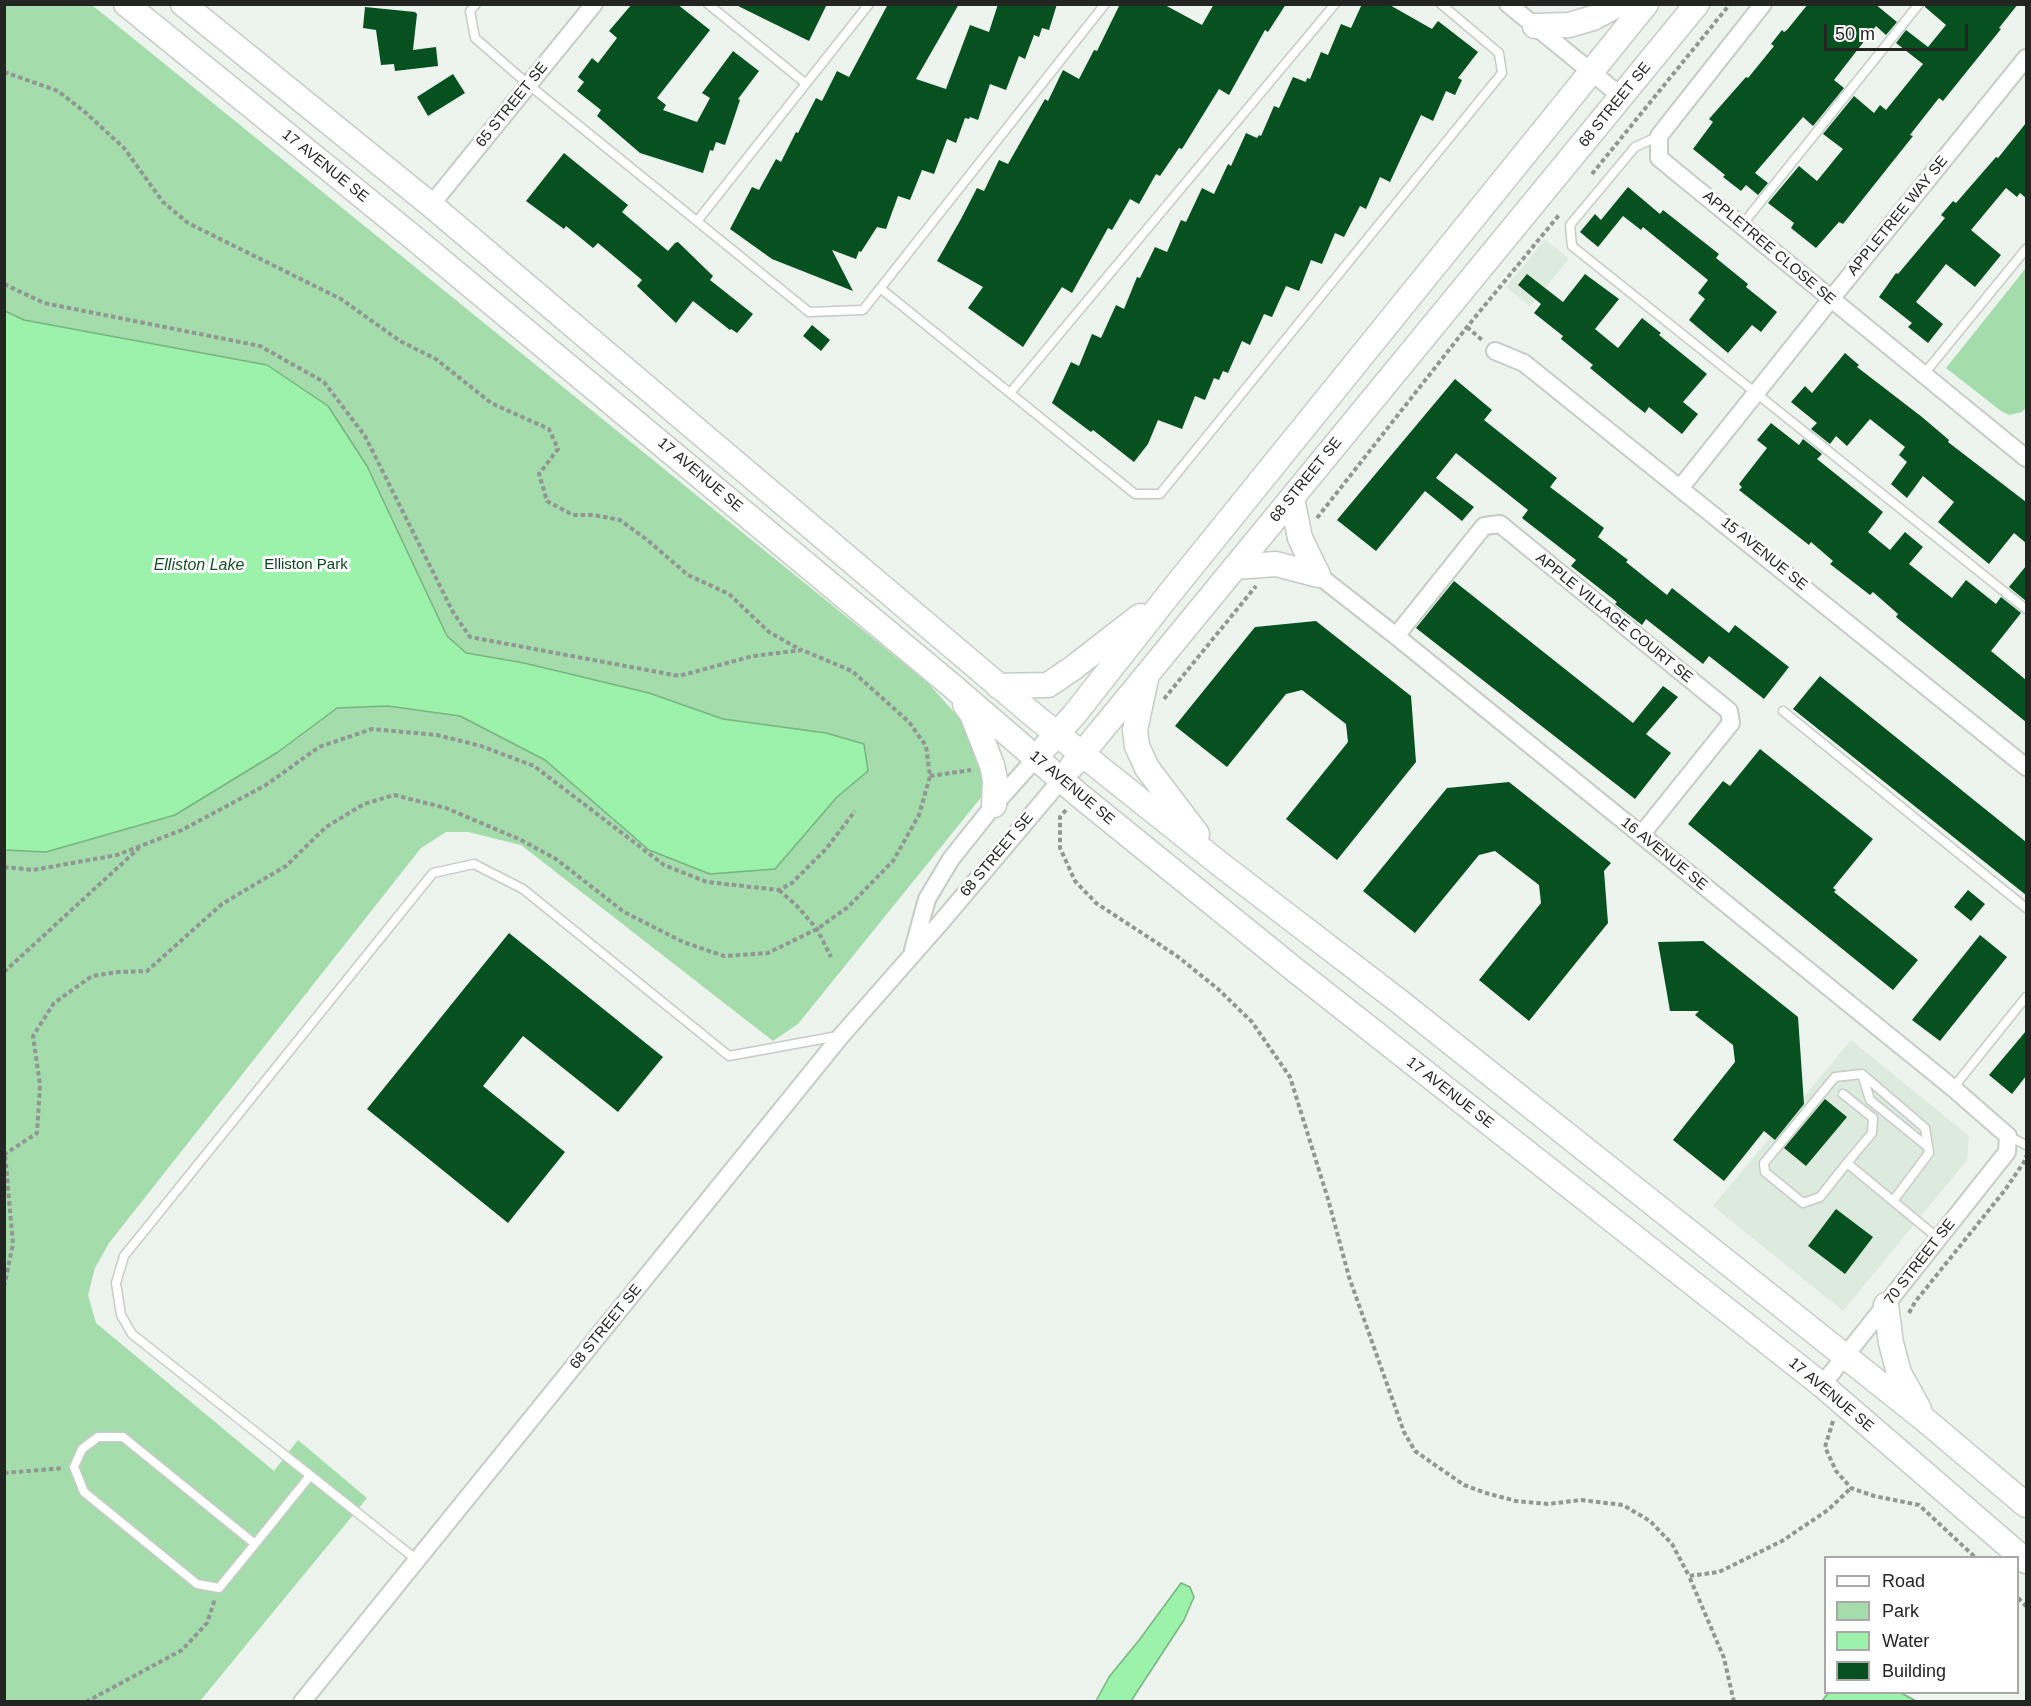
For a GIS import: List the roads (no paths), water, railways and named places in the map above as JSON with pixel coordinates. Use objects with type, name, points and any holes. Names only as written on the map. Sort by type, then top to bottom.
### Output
[{"type":"main road","name":"17 AVENUE SE","points":[[126,4],[409,234],[951,685],[1061,780],[1304,978],[1822,1385],[2026,1560]]},
{"type":"main road","name":"17 AVENUE SE","points":[[183,4],[431,205],[1056,734],[1400,1002],[1924,1419],[2026,1505]]},
{"type":"main road","points":[[1535,26],[1569,25],[1593,18],[1619,4]]},
{"type":"main road","name":"68 STREET SE","points":[[1036,758],[1074,715],[1646,4]]},
{"type":"main road","name":"68 STREET SE","points":[[1061,780],[1697,4]]},
{"type":"main road","points":[[409,234],[431,205]]},
{"type":"main road","points":[[1292,498],[1300,538],[1318,575]]},
{"type":"main road","points":[[1234,567],[1276,564],[1318,575]]},
{"type":"main road","points":[[998,686],[1048,685],[1170,593]]},
{"type":"main road","points":[[1147,674],[1135,730],[1137,746],[1147,768],[1220,864]]},
{"type":"main road","points":[[951,685],[972,714],[987,747],[995,779],[994,805]]},
{"type":"main road","points":[[1896,1311],[1891,1344],[1899,1373],[1924,1419]]},
{"type":"street","name":"65 STREET SE","points":[[431,205],[594,4]]},
{"type":"street","points":[[1508,4],[1622,97]]},
{"type":"street","points":[[1659,136],[1763,4]]},
{"type":"street","name":"APPLETREE WAY SE","points":[[1681,487],[2026,58]]},
{"type":"street","name":"APPLETREE CLOSE SE","points":[[1659,136],[1659,158],[1924,374],[2024,452]]},
{"type":"street","name":"15 AVENUE SE","points":[[1495,351],[1524,363],[1681,487],[2026,767]]},
{"type":"street","name":"APPLE VILLAGE COURT SE","points":[[1396,636],[1484,526],[1500,524],[1729,711],[1731,723],[1641,835]]},
{"type":"street","name":"16 AVENUE SE","points":[[1318,575],[1953,1088],[2008,1136]]},
{"type":"street","name":"68 STREET SE","points":[[912,954],[927,899],[951,860],[994,805],[1036,758]]},
{"type":"street","name":"68 STREET SE","points":[[302,1701],[841,1036],[1061,780]]},
{"type":"street","name":"70 STREET SE","points":[[1822,1385],[1845,1356],[1896,1311],[1939,1239],[2007,1152],[2008,1136]]},
{"type":"lane","points":[[476,4],[470,11],[475,38],[529,85],[809,312],[863,310],[1105,4]]},
{"type":"lane","points":[[708,4],[805,83]]},
{"type":"lane","points":[[698,220],[869,4]]},
{"type":"lane","points":[[1010,393],[1335,4]]},
{"type":"lane","points":[[880,288],[1135,494],[1160,494],[1502,74],[1499,53],[1441,4]]},
{"type":"lane","points":[[1742,225],[1919,4]]},
{"type":"lane","points":[[1659,136],[1635,147],[1570,225],[1572,246],[2026,609]]},
{"type":"lane","points":[[1924,374],[2026,249]]},
{"type":"lane","points":[[1783,711],[2026,908]]},
{"type":"lane","points":[[417,1560],[309,1477],[132,1334],[121,1315],[116,1283],[124,1256],[433,873],[474,864],[523,889],[729,1056],[841,1036]]},
{"type":"lane","points":[[1953,1088],[2026,997]]},
{"type":"lane","points":[[1862,1074],[1870,1100],[1928,1147]]},
{"type":"lane","points":[[1843,1094],[1874,1119],[1872,1133],[1820,1197],[1803,1203],[1765,1172],[1764,1163],[1835,1077],[1862,1074],[1925,1128],[1929,1153],[1893,1201]]},
{"type":"lane","points":[[2008,1136],[2026,1144]]},
{"type":"lane","points":[[1847,1163],[1939,1239]]},
{"type":"lane","points":[[255,1544],[123,1437],[98,1437],[82,1449],[74,1467],[84,1492],[197,1584],[219,1588],[255,1544],[309,1477]]},
{"type":"water","name":"Elliston Lake","points":[[5,311],[24,320],[267,365],[328,406],[367,466],[447,636],[466,653],[524,663],[649,693],[723,719],[826,733],[864,744],[868,771],[837,797],[775,869],[710,874],[649,850],[545,760],[460,716],[388,706],[337,708],[278,752],[175,815],[46,852],[5,850]]},
{"type":"water","points":[[1181,1583],[1190,1587],[1194,1597],[1184,1620],[1131,1701],[1096,1701],[1109,1677]]},
{"type":"water","points":[[1827,1694],[1903,1694],[1916,1701],[1822,1701]]},
{"type":"park label","name":"Elliston Park","points":[[306,565]]}]
